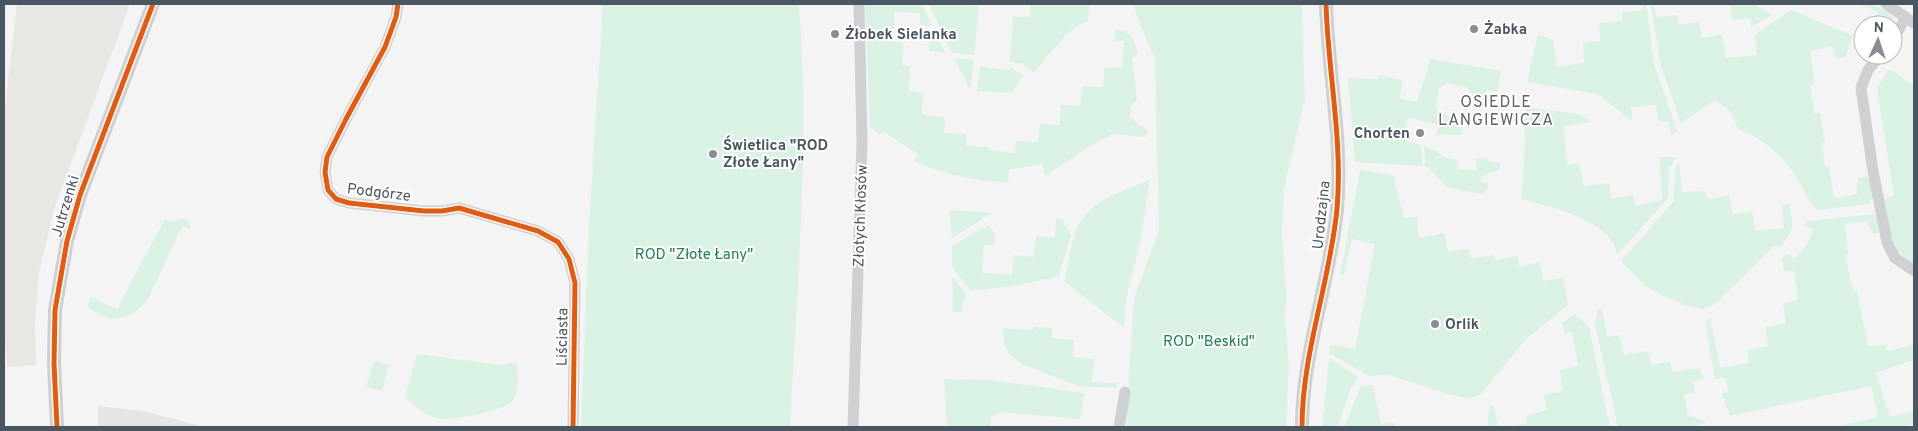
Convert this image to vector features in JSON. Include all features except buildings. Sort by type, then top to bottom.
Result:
[{"type":"street","name":"Jutrzenki","points":[[58,427],[54,363],[55,310],[67,241],[88,173],[153,4]]},
{"type":"street","name":"Podgórze","points":[[398,4],[396,17],[385,46],[328,156],[325,172],[328,190],[336,199],[349,203],[442,211],[459,208],[538,231],[558,242],[564,249]]},
{"type":"street","name":"Złotych Kłosów","points":[[853,427],[862,142],[859,4]]},
{"type":"street","name":"Urodzajna","points":[[1302,427],[1305,387],[1331,252],[1338,195],[1337,139],[1326,4]]},
{"type":"street","points":[[1886,4],[1910,20]]},
{"type":"street","points":[[1872,65],[1868,70],[1861,88],[1875,188],[1888,242],[1895,258],[1914,271]]},
{"type":"street","name":"Liściasta","points":[[564,249],[570,258],[575,283],[573,427]]},
{"type":"street","points":[[1119,427],[1125,392]]},
{"type":"shaded area","points":[[17,4],[130,4],[54,209],[39,273],[35,321],[36,365],[7,367],[4,323],[4,116]]},
{"type":"shaded area","points":[[98,406],[143,411],[206,427],[98,427]]},
{"type":"green space","name":"ROD \"Złote Łany\"","points":[[603,4],[799,4],[802,57],[803,163],[790,427],[581,427],[589,226]]},
{"type":"green space","points":[[865,4],[922,4],[932,26],[920,25],[920,13],[894,12],[893,41],[903,43],[902,65],[910,66],[909,91],[923,93],[922,115],[945,117],[944,133],[966,134],[966,146],[988,147],[989,150],[1015,153],[1016,141],[1038,142],[1040,124],[1060,125],[1061,105],[1080,106],[1082,86],[1103,87],[1104,67],[1122,68],[1124,41],[1115,41],[1115,30],[1125,32],[1133,40],[1138,54],[1132,59],[1137,100],[1130,107],[1130,118],[1147,130],[1146,137],[1112,134],[1090,146],[1045,176],[1042,164],[1009,170],[1008,182],[960,176],[914,161],[918,154],[882,131],[880,134],[870,128]]},
{"type":"green space","points":[[929,4],[979,6],[974,55],[952,53]]},
{"type":"green space","points":[[1031,4],[1089,5],[1088,22],[1074,28],[1034,73],[1022,64],[1010,61],[1013,16],[1030,17]]},
{"type":"green space","name":"ROD \"Beskid\"","points":[[1134,4],[1302,4],[1305,99],[1284,188],[1282,232],[1286,293],[1285,320],[1289,366],[1286,427],[1126,427],[1134,298],[1159,231],[1155,60],[1136,14]]},
{"type":"green space","points":[[1643,4],[1646,4],[1654,64],[1677,131],[1671,135],[1668,121],[1659,122],[1656,105],[1631,107],[1632,121],[1598,94],[1527,82],[1538,34],[1553,40],[1557,67],[1584,63],[1583,43],[1600,41],[1599,23],[1622,21],[1622,12],[1643,10]]},
{"type":"green space","points":[[1651,4],[1654,4],[1656,17],[1677,15],[1678,25],[1699,22],[1702,38],[1722,34],[1726,58],[1757,55],[1755,35],[1791,10],[1853,36],[1845,58],[1836,58],[1832,46],[1810,51],[1815,84],[1810,86],[1815,114],[1820,113],[1825,141],[1822,143],[1825,166],[1829,166],[1834,198],[1857,194],[1856,186],[1859,178],[1868,176],[1873,197],[1869,204],[1816,210],[1783,159],[1762,141],[1738,129],[1731,112],[1715,100],[1681,123],[1660,63]]},
{"type":"green space","points":[[1730,4],[1753,4],[1772,15],[1751,27],[1751,18],[1732,20]]},
{"type":"green space","points":[[1859,4],[1875,6],[1884,10],[1889,15],[1877,15],[1878,12]]},
{"type":"green space","points":[[920,30],[935,31],[945,53],[929,51],[929,40],[919,39]]},
{"type":"green space","points":[[954,58],[974,60],[970,89]]},
{"type":"green space","points":[[1430,59],[1501,71],[1497,92],[1486,90],[1485,100],[1473,96],[1467,87],[1448,83],[1439,88],[1436,107],[1441,114],[1461,120],[1462,135],[1436,134],[1439,125],[1408,117],[1402,140],[1421,145],[1422,166],[1355,162],[1348,78],[1378,79],[1379,75],[1403,81],[1399,98],[1417,102]]},
{"type":"green space","points":[[1010,66],[1023,76],[1012,93],[977,91],[980,67],[1009,70]]},
{"type":"green space","points":[[1888,70],[1892,70],[1914,86],[1914,267],[1895,245],[1889,227],[1884,199],[1894,196],[1877,88]]},
{"type":"green space","points":[[1526,107],[1578,114],[1592,122],[1563,126],[1568,165],[1579,163],[1584,186],[1609,183],[1612,199],[1633,195],[1636,206],[1662,200],[1659,157],[1677,157],[1669,168],[1668,198],[1617,255],[1613,242],[1594,225],[1570,214],[1522,199]]},
{"type":"green space","points":[[1424,146],[1448,158],[1457,160],[1458,169],[1477,171],[1476,159],[1488,158],[1488,161],[1499,163],[1500,170],[1482,176],[1481,183],[1489,183],[1486,190],[1481,194],[1447,187],[1428,167],[1425,167]]},
{"type":"green space","points":[[1679,163],[1682,192],[1705,191],[1708,199],[1729,196],[1733,214],[1752,212],[1756,231],[1784,228],[1782,206],[1789,204],[1792,218],[1791,232],[1780,247],[1774,246],[1715,304],[1704,309],[1688,306],[1645,286],[1621,261],[1674,201],[1675,169]]},
{"type":"green space","points":[[1360,170],[1393,175],[1404,218],[1417,217],[1419,238],[1444,233],[1448,252],[1469,249],[1471,259],[1494,255],[1496,260],[1517,256],[1519,267],[1540,262],[1544,281],[1563,278],[1568,305],[1526,339],[1481,394],[1470,398],[1451,395],[1389,375],[1369,376],[1329,353],[1331,345],[1355,349],[1375,244],[1352,239],[1344,275],[1340,275]]},
{"type":"green space","points":[[1150,180],[1141,238],[1126,298],[1124,328],[1064,281],[1071,247],[1077,228],[1083,218],[1099,203],[1109,197]]},
{"type":"green space","points":[[949,210],[992,213],[952,238]]},
{"type":"green space","points":[[1875,214],[1878,216],[1881,232],[1873,234],[1866,221],[1845,224],[1848,254],[1845,254],[1853,291],[1857,291],[1868,346],[1886,345],[1887,351],[1914,345],[1914,360],[1876,373],[1890,417],[1914,411],[1914,424],[1902,427],[1836,427],[1878,417],[1871,386],[1730,416],[1722,393],[1729,392],[1725,378],[1715,379],[1706,322],[1710,317],[1720,368],[1749,363],[1748,350],[1768,346],[1765,327],[1786,324],[1783,303],[1798,300],[1794,271],[1785,272],[1781,259],[1787,254],[1795,259],[1808,243],[1813,229],[1804,225],[1808,221]]},
{"type":"green space","points":[[183,218],[187,219],[190,223],[190,230],[182,226],[148,299],[135,312],[121,318],[113,318],[106,317],[89,308],[88,303],[91,297],[117,309],[165,219],[171,222]]},
{"type":"green space","points":[[1056,218],[1062,219],[1071,235],[1059,276],[1025,284],[971,291],[952,267],[952,246],[988,225],[995,233],[994,245],[984,245],[982,273],[1012,275],[1014,255],[1034,257],[1036,236],[1055,237]]},
{"type":"green space","points":[[952,277],[967,295],[963,302],[962,312],[953,312]]},
{"type":"green space","points":[[1598,309],[1602,310],[1607,337],[1619,335],[1624,355],[1648,351],[1651,365],[1670,362],[1673,372],[1700,368],[1704,379],[1693,381],[1694,392],[1684,395],[1688,415],[1708,422],[1692,427],[1618,427],[1595,324]]},
{"type":"green space","points":[[1575,314],[1589,327],[1610,427],[1509,427],[1527,423],[1526,416],[1547,410],[1544,395],[1563,391],[1560,370],[1578,365],[1572,331],[1565,333],[1562,323]]},
{"type":"green space","points":[[1034,327],[1052,328],[1052,338],[1074,340],[1073,357],[1094,359],[1092,382],[1117,383],[1117,388],[1078,386],[1020,363],[1009,354],[1004,343],[1003,328],[1034,330]]},
{"type":"green space","points":[[417,354],[501,365],[517,362],[517,392],[513,400],[508,404],[489,412],[443,419],[432,417],[419,409],[405,396]]},
{"type":"green space","points":[[1329,358],[1358,377],[1350,390],[1338,427],[1322,427]]},
{"type":"green space","points":[[374,361],[389,365],[382,391],[366,387]]},
{"type":"green space","points":[[944,379],[988,380],[1084,393],[1080,419],[1001,412],[991,418],[990,427],[947,427]]},
{"type":"green space","points":[[1373,385],[1381,425],[1394,422],[1394,427],[1344,427],[1361,386]]},
{"type":"green space","points":[[1490,404],[1494,406],[1498,427],[1487,427]]},
{"type":"cycle path","points":[[57,427],[54,363],[55,310],[67,241],[80,195],[153,4]]},
{"type":"cycle path","points":[[398,4],[396,17],[385,47],[327,157],[325,172],[328,190],[336,199],[349,203],[424,211],[442,211],[459,208],[538,231],[558,242],[569,259],[575,283],[573,427]]},
{"type":"cycle path","points":[[1302,427],[1306,372],[1329,263],[1337,209],[1337,132],[1326,4]]},
{"type":"place","name":"Żabka","points":[[1474,29]]},
{"type":"place","name":"Żłobek Sielanka","points":[[835,34]]},
{"type":"place","name":"Chorten","points":[[1420,133]]},
{"type":"place","name":"Świetlica \"ROD Złote Łany\"","points":[[713,154]]},
{"type":"place","name":"Orlik","points":[[1435,324]]},
{"type":"district","name":"OSIEDLE LANGIEWICZA","points":[[1496,110]]}]
